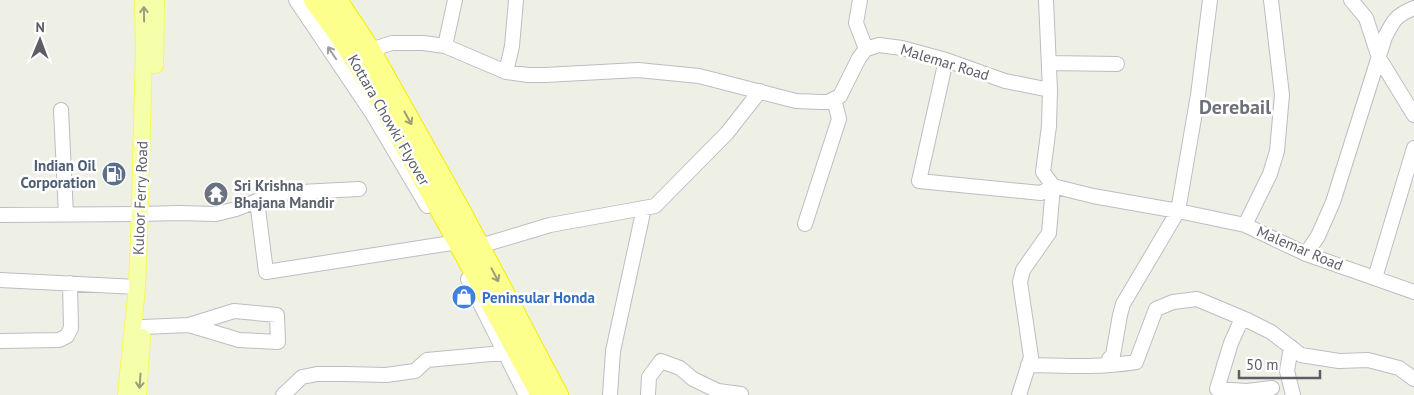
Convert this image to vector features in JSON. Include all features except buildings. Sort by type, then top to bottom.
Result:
[{"type":"highway","name":"Kottara Chowki Flyover","points":[[314,0],[340,34],[377,95],[511,353],[541,395]]},
{"type":"highway","points":[[337,0],[370,50],[480,246],[558,395]]},
{"type":"main road","name":"Kuloor Ferry Road","points":[[138,395],[150,257],[145,214],[143,0]]},
{"type":"main road","name":"Kuloor Ferry Road","points":[[126,395],[145,214],[154,105],[156,0]]},
{"type":"street","points":[[257,201],[266,272],[454,243],[372,113],[296,0]]},
{"type":"street","points":[[445,46],[455,0]]},
{"type":"street","points":[[506,72],[512,46],[516,0]]},
{"type":"street","points":[[370,50],[392,43],[423,43],[445,46],[506,72],[545,75],[638,70],[699,76],[796,101],[828,102],[840,96],[859,58],[866,49],[856,23],[860,0]]},
{"type":"street","points":[[1019,395],[1031,356],[1020,282],[1023,270],[1049,233],[1053,186],[1044,172],[1049,126],[1050,90],[1046,0]]},
{"type":"street","points":[[1109,359],[1113,355],[1123,304],[1178,211],[1198,95],[1210,0]]},
{"type":"street","points":[[1245,225],[1270,174],[1277,151],[1282,95],[1271,0]]},
{"type":"street","points":[[1352,0],[1366,18],[1379,58],[1414,114]]},
{"type":"street","points":[[1306,254],[1318,236],[1333,202],[1385,37],[1393,22],[1405,12],[1414,8]]},
{"type":"street","name":"Malemar Road","points":[[866,49],[872,46],[902,48],[946,60],[1005,81],[1050,90]]},
{"type":"street","points":[[946,60],[919,181],[1041,193],[1053,186]]},
{"type":"street","points":[[1049,62],[1117,64]]},
{"type":"street","points":[[480,246],[550,225],[655,206],[727,133],[760,91]]},
{"type":"street","points":[[805,224],[839,119],[834,100]]},
{"type":"street","points":[[61,110],[66,215]]},
{"type":"street","points":[[1374,278],[1414,148]]},
{"type":"street","name":"Malemar Road","points":[[1053,186],[1093,196],[1245,225],[1306,254],[1414,292]]},
{"type":"street","points":[[0,215],[216,214],[281,193],[359,189]]},
{"type":"street","points":[[610,395],[613,351],[644,208]]},
{"type":"street","points":[[0,280],[136,287]]},
{"type":"street","points":[[0,341],[59,340],[67,336],[71,328],[70,283]]},
{"type":"street","points":[[1028,365],[1076,367],[1136,362],[1156,309],[1173,302],[1197,299],[1271,332],[1301,355],[1339,361],[1368,360],[1399,368],[1414,379]]},
{"type":"street","points":[[143,327],[189,325],[234,311],[277,315],[278,342],[239,340],[189,325]]},
{"type":"street","points":[[1247,320],[1240,323],[1231,343],[1217,389],[1247,390],[1272,388]]},
{"type":"street","points":[[1291,347],[1287,371],[1293,395]]},
{"type":"street","points":[[284,395],[302,376],[317,374],[386,375],[415,371],[426,360],[511,353],[526,395]]},
{"type":"street","points":[[648,395],[649,377],[660,361],[680,368],[693,378],[718,391],[741,394]]},
{"type":"place","name":"Indian Oil Corporation","points":[[114,174]]},
{"type":"place","name":"Sri Krishna Bhajana Mandir","points":[[216,194]]},
{"type":"place","name":"Peninsular Honda","points":[[464,297]]},
{"type":"district","name":"Derebail","points":[[1235,107]]}]
